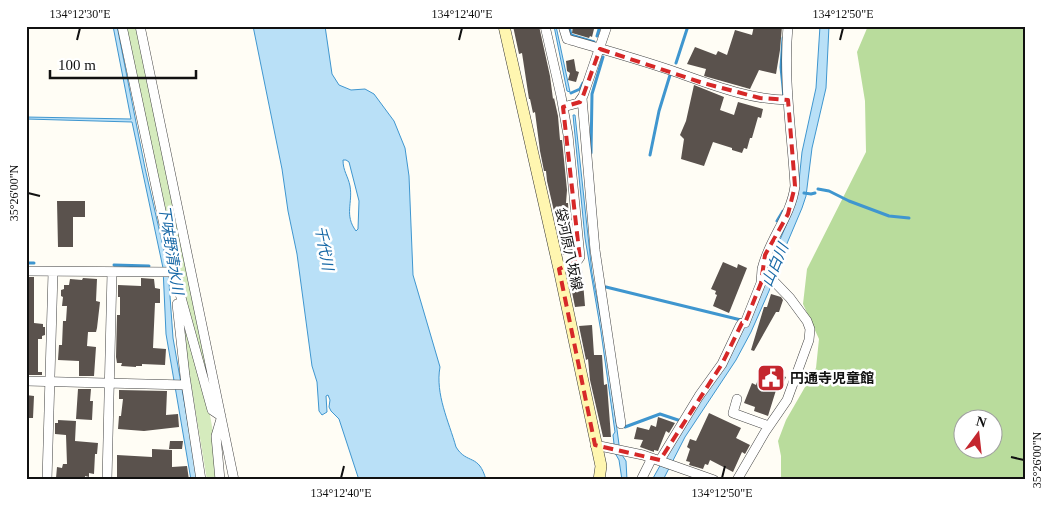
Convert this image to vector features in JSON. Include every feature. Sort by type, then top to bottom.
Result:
[{"type":"main road","name":"袋河原八坂線","points":[[504,26],[601,466],[599,480]]},
{"type":"street","points":[[122,26],[174,272],[212,410],[222,416]]},
{"type":"street","points":[[140,26],[234,480]]},
{"type":"street","points":[[545,26],[568,135],[580,257],[578,260],[559,269]]},
{"type":"street","points":[[563,26],[567,39],[600,50],[760,98],[788,100]]},
{"type":"street","points":[[607,26],[582,98],[595,250],[621,424]]},
{"type":"street","points":[[641,480],[658,460],[698,396],[722,364],[740,326],[742,323],[745,323],[761,284],[765,255],[788,214],[793,197],[794,169],[785,54],[788,26]]},
{"type":"street","points":[[563,107],[578,102],[582,98]]},
{"type":"street","points":[[737,480],[787,400],[810,329],[790,298],[763,270]]},
{"type":"street","points":[[26,271],[174,272]]},
{"type":"street","points":[[47,480],[53,272]]},
{"type":"street","points":[[107,480],[112,272]]},
{"type":"street","points":[[174,272],[186,385],[201,480]]},
{"type":"street","points":[[26,381],[186,385]]},
{"type":"street","points":[[737,399],[733,413],[769,426]]},
{"type":"street","points":[[220,480],[216,436],[222,416]]},
{"type":"street","points":[[595,445],[624,450],[672,464],[714,480]]},
{"type":"highlighted area","points":[[600,49],[703,83],[760,98],[788,100],[795,186],[788,214],[765,255],[761,283],[745,323],[742,323],[722,364],[660,460],[595,445],[559,269],[580,260],[563,107],[580,102]]},
{"type":"green space","points":[[126,26],[138,26],[216,407],[185,306]]},
{"type":"green space","points":[[868,26],[1025,26],[1025,480],[781,480],[781,456],[778,441],[786,420],[816,368],[819,339],[803,304],[807,269],[866,152],[865,101],[857,52]]},
{"type":"green space","points":[[181,316],[210,415],[216,480],[207,480]]},
{"type":"water","points":[[113,26],[117,26],[145,168],[168,268],[173,338],[198,480],[191,480],[166,334],[163,268],[132,122],[26,119],[26,117],[131,119]]},
{"type":"water","name":"千代川","points":[[253,26],[325,26],[332,74],[339,85],[351,90],[365,89],[374,94],[394,121],[405,148],[409,176],[413,275],[440,367],[439,387],[441,398],[456,447],[464,456],[480,466],[486,480],[359,480],[339,419],[329,407],[330,400],[328,395],[326,396],[327,412],[322,415],[319,411],[317,382],[312,366],[297,254]],"holes":[[[343,160],[349,162],[359,201],[358,229],[356,231],[350,220],[351,192]]]},
{"type":"water","points":[[554,26],[556,26],[570,92],[567,91]]},
{"type":"water","name":"山白川","points":[[820,26],[829,26],[826,88],[812,148],[806,196],[802,208],[769,291],[736,360],[685,437],[663,480],[652,480],[681,428],[720,371],[791,214],[816,88]]},
{"type":"water","points":[[573,115],[575,115],[592,273],[606,347],[620,452],[626,461],[627,480],[622,480],[619,460],[615,453],[613,435],[615,432],[585,238]]},
{"type":"building","points":[[513,26],[539,26],[558,116],[560,140],[562,140],[567,190],[566,203],[568,203],[573,253],[563,255],[560,238],[560,220],[556,220],[546,171],[544,171],[535,112],[533,113],[529,99],[522,53],[519,54]]},
{"type":"building","points":[[573,26],[584,26],[594,29],[592,37],[590,36],[589,38],[572,33]]},
{"type":"building","points":[[754,26],[782,26],[776,74],[759,70],[750,89],[704,76],[706,69],[687,64],[695,47],[716,55],[718,51],[727,55],[735,30],[752,35]]},
{"type":"building","points":[[574,59],[576,71],[579,72],[576,82],[568,80],[570,73],[567,71],[566,61]]},
{"type":"building","points":[[694,85],[724,97],[720,110],[734,115],[738,102],[763,109],[761,118],[758,117],[747,149],[744,148],[742,153],[713,142],[704,166],[681,159],[684,139],[680,135],[686,121]]},
{"type":"building","points":[[57,201],[85,201],[85,217],[73,217],[73,247],[58,247]]},
{"type":"building","points":[[723,262],[737,268],[738,264],[747,268],[729,313],[713,306],[717,295],[715,294],[716,291],[711,289]]},
{"type":"building","points":[[582,270],[585,306],[575,307],[568,272]]},
{"type":"building","points":[[26,277],[34,277],[34,323],[43,324],[43,327],[45,327],[45,335],[42,336],[42,339],[38,339],[38,372],[42,372],[42,375],[26,375]]},
{"type":"building","points":[[83,278],[97,279],[96,301],[100,302],[96,332],[88,332],[87,346],[96,347],[94,376],[79,376],[79,361],[58,360],[67,306],[62,306],[63,297],[61,296],[61,290],[64,289],[64,285],[69,285],[70,279],[82,280]]},
{"type":"building","points":[[141,278],[154,279],[155,288],[160,289],[160,303],[155,303],[153,348],[166,349],[165,365],[142,364],[142,366],[136,367],[121,366],[122,363],[117,363],[117,315],[120,315],[118,285],[141,286]]},
{"type":"building","points":[[771,294],[781,297],[783,300],[779,312],[776,312],[754,351],[751,350],[764,307],[767,307]]},
{"type":"building","points":[[592,325],[594,355],[602,355],[604,385],[607,384],[611,437],[603,437],[590,380],[588,359],[586,360],[579,326]]},
{"type":"building","points":[[762,368],[786,377],[781,389],[777,387],[768,416],[754,411],[755,407],[744,403],[752,383],[756,385]]},
{"type":"building","points":[[78,389],[91,389],[90,401],[93,401],[92,420],[76,419]]},
{"type":"building","points":[[119,390],[167,391],[166,415],[178,414],[179,427],[144,431],[118,429],[123,399],[119,399]]},
{"type":"building","points":[[26,395],[34,396],[33,418],[26,418]]},
{"type":"building","points":[[709,413],[741,428],[736,438],[750,445],[745,454],[742,452],[733,472],[710,460],[703,469],[689,465],[690,462],[686,461],[690,449],[687,447],[690,439],[696,441]]},
{"type":"building","points":[[658,417],[675,423],[669,433],[666,431],[658,451],[654,450],[654,452],[640,447],[643,440],[634,439],[637,427],[649,430],[651,425],[656,427]]},
{"type":"building","points":[[58,420],[76,421],[75,441],[98,443],[97,454],[95,454],[94,474],[89,473],[89,477],[85,476],[85,479],[59,480],[59,478],[56,478],[57,467],[62,468],[63,464],[67,464],[66,435],[55,434],[55,423],[58,423]]},
{"type":"building","points":[[170,441],[183,441],[182,449],[169,449]]},
{"type":"building","points":[[152,449],[172,450],[172,467],[187,466],[189,480],[117,480],[117,455],[152,457]]},
{"type":"waterway","points":[[569,26],[571,35],[594,42]]},
{"type":"waterway","points":[[597,36],[600,26]]},
{"type":"waterway","points":[[676,63],[688,26]]},
{"type":"waterway","points":[[783,38],[781,67],[784,97]]},
{"type":"waterway","points":[[591,153],[592,94],[603,57]]},
{"type":"waterway","points":[[650,155],[659,111],[670,75]]},
{"type":"waterway","points":[[571,93],[580,89],[583,83]]},
{"type":"waterway","points":[[818,189],[829,191],[849,201],[889,216],[909,218]]},
{"type":"waterway","points":[[804,193],[815,193]]},
{"type":"waterway","points":[[777,221],[783,211]]},
{"type":"waterway","points":[[26,263],[34,263]]},
{"type":"waterway","points":[[114,265],[149,266]]},
{"type":"waterway","points":[[606,287],[741,320]]},
{"type":"waterway","points":[[625,427],[660,414],[681,421]]},
{"type":"place","name":"円通寺児童館","points":[[771,378]]},
{"type":"water label","name":"下味野清水川","points":[[171,250]]}]
